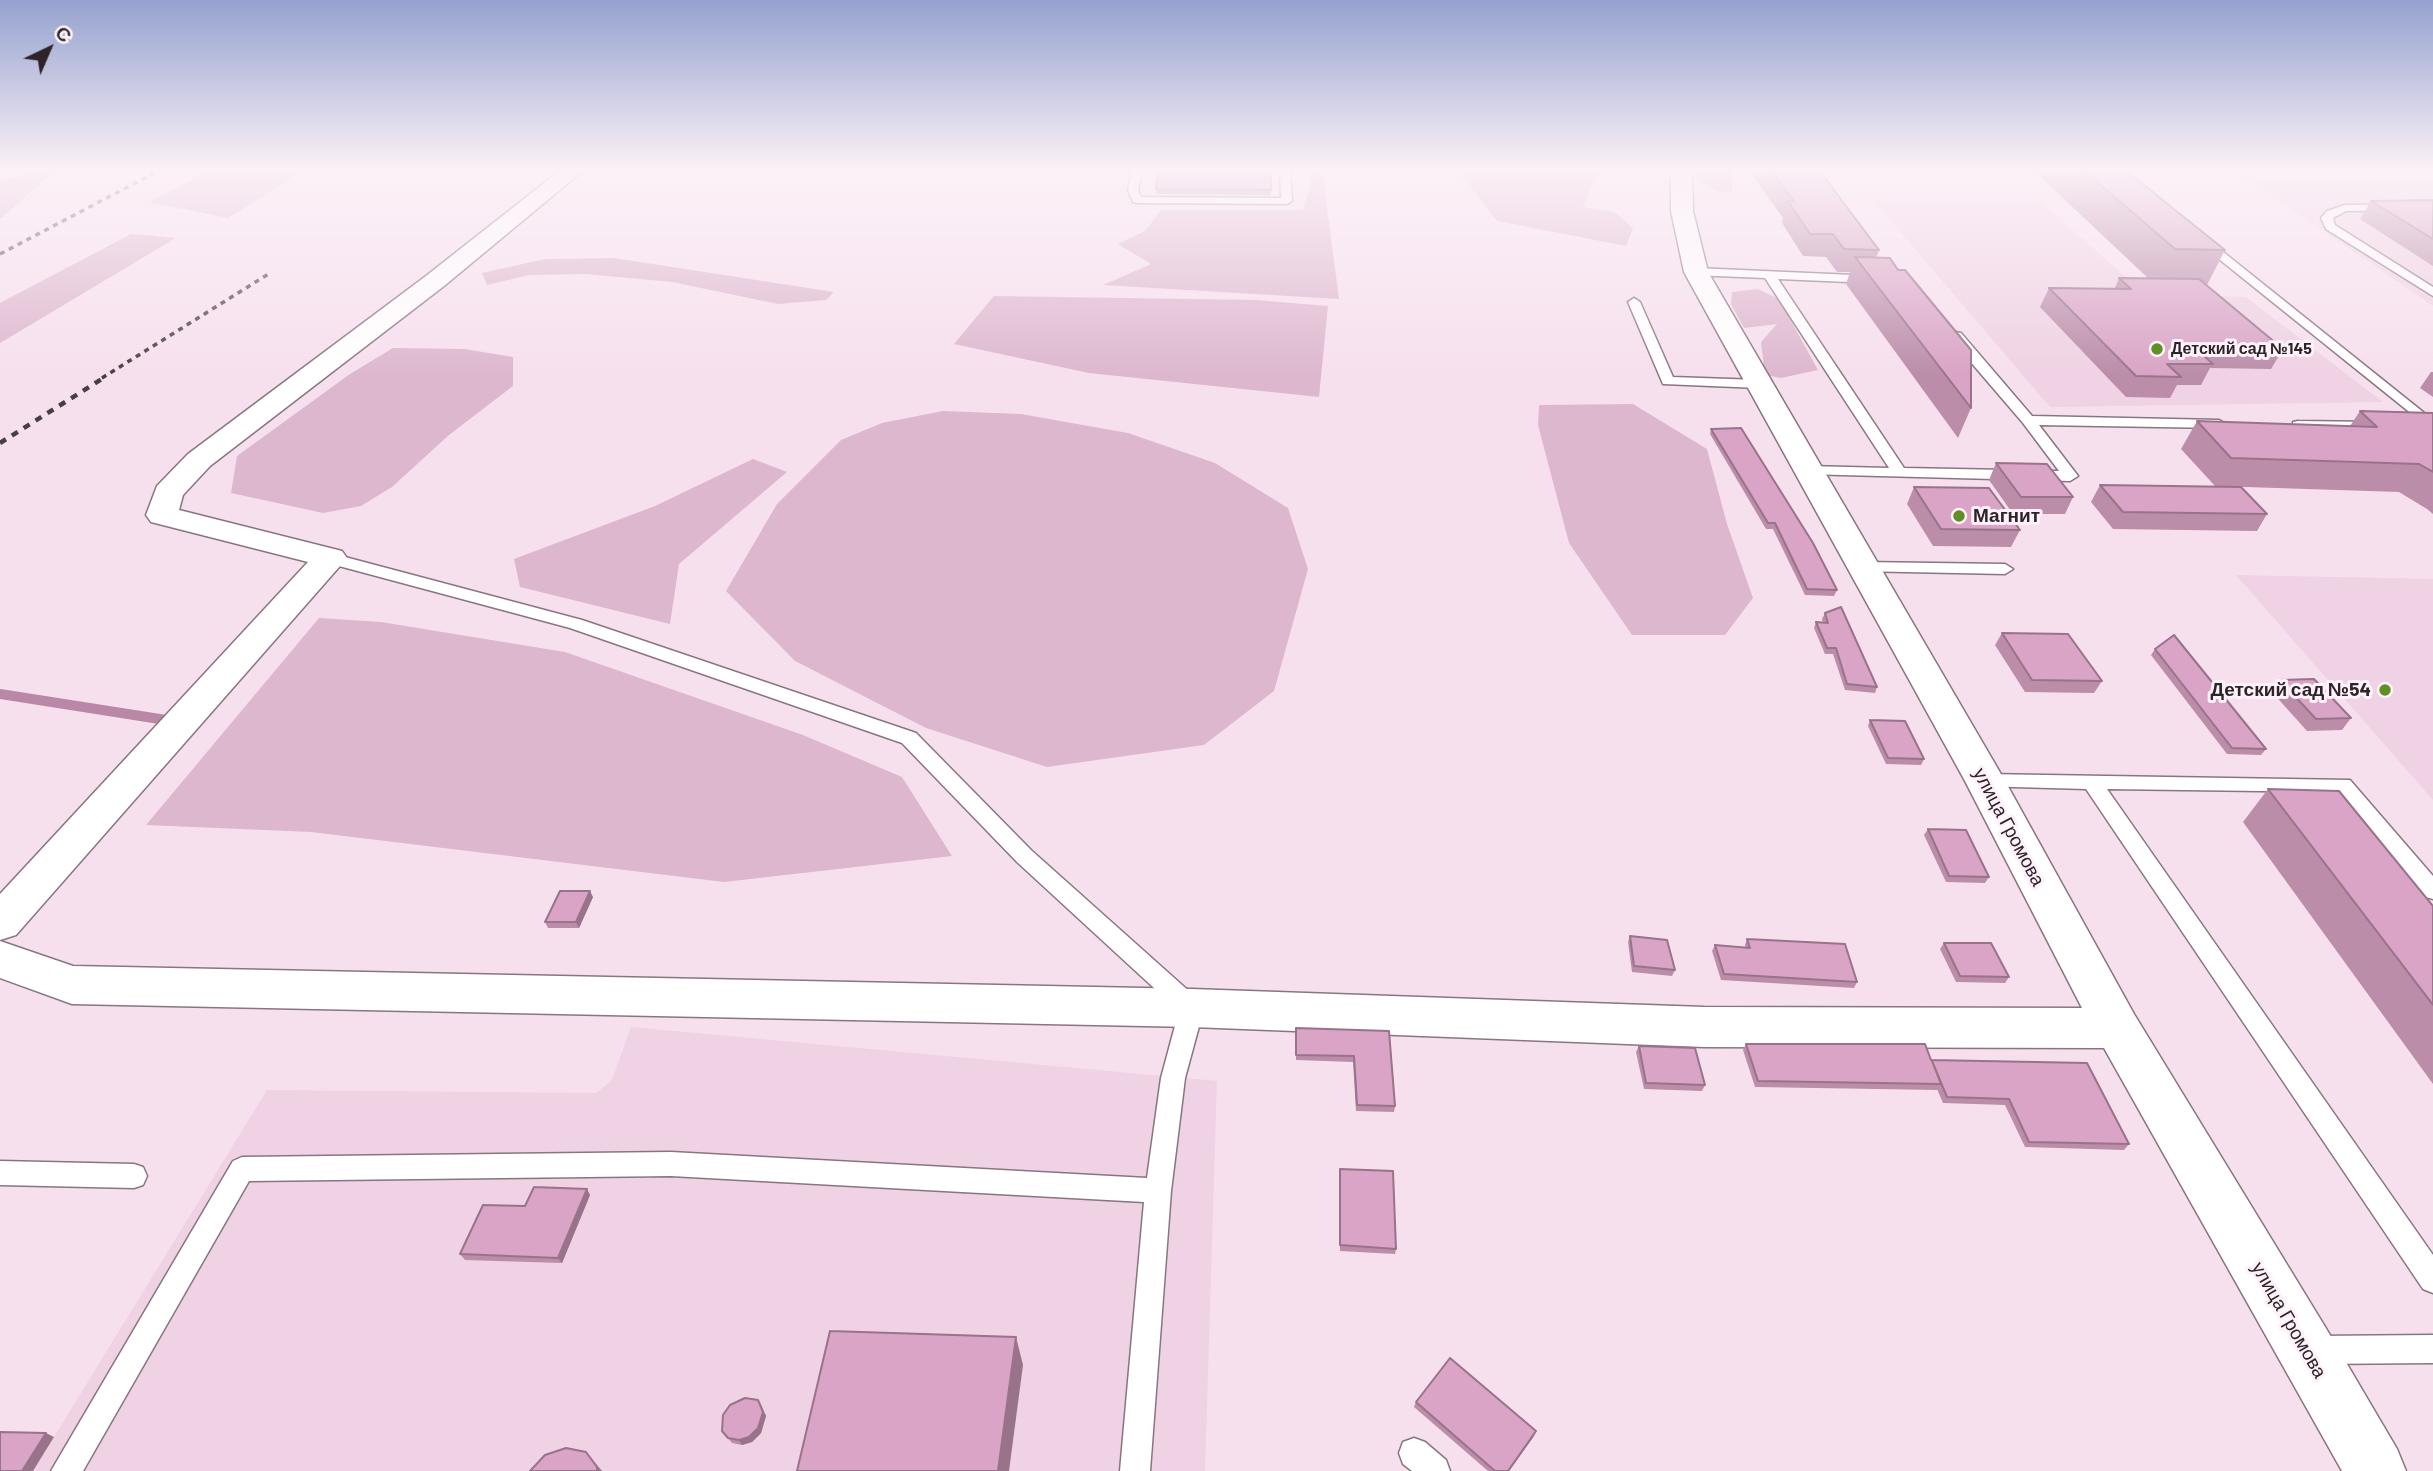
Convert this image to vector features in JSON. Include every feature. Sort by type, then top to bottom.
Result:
[{"type":"street","points":[[0,923],[330,558],[162,515],[168,493],[199,460],[489,238]]},
{"type":"street","name":"улица Громова","points":[[1688,238],[1696,272],[1985,781],[2117,1028],[2307,1350],[2375,1471]]},
{"type":"street","points":[[0,959],[72,985],[1192,1008],[1704,1027],[2117,1028]]},
{"type":"lane","points":[[2199,238],[2433,427]]},
{"type":"lane","points":[[2347,238],[2433,292]]},
{"type":"lane","points":[[1696,272],[1881,279]]},
{"type":"lane","points":[[1769,275],[1900,473]]},
{"type":"lane","points":[[1634,302],[1668,382],[1759,384]]},
{"type":"lane","points":[[1808,471],[2070,476],[2028,420],[1951,330]]},
{"type":"lane","points":[[2028,420],[2237,424]]},
{"type":"lane","points":[[2279,425],[2433,427]]},
{"type":"lane","points":[[330,558],[576,624],[909,738],[1024,856],[1192,1008],[1173,1078],[1158,1191],[1135,1471]]},
{"type":"lane","points":[[1862,567],[2005,569]]},
{"type":"lane","points":[[1985,781],[2343,785],[2433,891]]},
{"type":"lane","points":[[2092,783],[2433,1279]]},
{"type":"lane","points":[[66,1471],[242,1169],[671,1164],[1158,1191]]},
{"type":"lane","points":[[0,1173],[134,1176]]},
{"type":"lane","points":[[2307,1350],[2433,1349]]},
{"type":"shaded area","points":[[124,238],[176,238],[0,343],[0,303]]},
{"type":"shaded area","points":[[1131,238],[1331,238],[1339,299],[1103,285],[1151,264],[1118,244]]},
{"type":"shaded area","points":[[1583,238],[1629,238],[1626,246]]},
{"type":"shaded area","name":"Детский сад №145","points":[[1905,238],[2081,238],[2146,294],[2246,297],[2383,402],[2050,407]]},
{"type":"shaded area","points":[[2333,238],[2433,238],[2433,306]]},
{"type":"shaded area","points":[[614,258],[834,292],[826,300],[778,304],[672,282],[586,274],[529,275],[487,285],[482,273],[545,259]]},
{"type":"shaded area","points":[[1758,289],[1779,299],[1818,370],[1781,378],[1765,375],[1761,342],[1777,324],[1744,328],[1731,304],[1732,292]]},
{"type":"shaded area","points":[[994,296],[1256,300],[1328,306],[1319,397],[1089,373],[954,344]]},
{"type":"shaded area","points":[[393,348],[464,349],[513,357],[513,386],[449,435],[392,487],[361,506],[323,513],[231,493],[237,456],[350,374]]},
{"type":"shaded area","points":[[1633,404],[1707,449],[1727,524],[1753,598],[1725,635],[1632,635],[1569,543],[1538,425],[1539,405]]},
{"type":"shaded area","points":[[943,411],[1021,414],[1128,433],[1215,463],[1288,508],[1308,569],[1274,691],[1204,745],[1047,767],[926,728],[795,661],[726,591],[777,504],[841,440],[882,423]]},
{"type":"shaded area","points":[[753,459],[787,472],[679,564],[670,624],[520,587],[514,559],[655,506]]},
{"type":"shaded area","name":"Детский сад №54","points":[[2236,575],[2433,579],[2433,800]]},
{"type":"shaded area","points":[[319,618],[381,622],[565,652],[803,735],[902,777],[952,856],[724,882],[311,832],[146,825]]},
{"type":"shaded area","points":[[631,1027],[1217,1081],[1205,1471],[33,1471],[267,1090],[596,1093],[612,1080]]},
{"type":"building","points":[[1836,238],[1870,238],[1879,250],[1844,249]]},
{"type":"building","points":[[2162,238],[2210,238],[2225,250],[2175,249]]},
{"type":"building","points":[[1855,257],[1890,258],[1898,270],[1905,270],[1971,350],[1971,408]]},
{"type":"building","points":[[2119,278],[2199,279],[2283,349],[2195,348],[2213,364],[2167,364],[2181,377],[2136,376],[2049,288],[2131,289]]},
{"type":"building","points":[[2360,411],[2433,413],[2433,472],[2419,464],[2231,458],[2197,421],[2377,427]]},
{"type":"building","points":[[1741,428],[1813,543],[1837,590],[1807,589],[1775,523],[1768,523],[1711,429]]},
{"type":"building","points":[[1996,463],[2047,464],[2073,497],[2021,497]]},
{"type":"building","points":[[2100,485],[2241,487],[2267,514],[2123,512]]},
{"type":"building","points":[[1914,487],[1989,488],[2020,530],[1941,529]]},
{"type":"building","points":[[1841,607],[1877,687],[1847,684],[1836,648],[1827,648],[1816,622],[1828,623],[1825,613]]},
{"type":"building","points":[[2002,633],[2068,634],[2102,681],[2032,680]]},
{"type":"building","points":[[2174,635],[2266,749],[2232,748],[2155,649]]},
{"type":"building","points":[[2314,679],[2351,718],[2316,719],[2280,680]]},
{"type":"building","points":[[1870,720],[1905,721],[1924,759],[1888,758]]},
{"type":"building","points":[[2268,789],[2339,791],[2433,906],[2433,1005]]},
{"type":"building","points":[[1928,829],[1966,830],[1989,877],[1949,876]]},
{"type":"building","points":[[560,891],[590,891],[576,922],[545,922]]},
{"type":"building","points":[[1630,936],[1667,940],[1675,970],[1634,966]]},
{"type":"building","points":[[1747,939],[1845,944],[1857,982],[1724,974],[1715,945],[1750,948]]},
{"type":"building","points":[[1944,943],[1991,943],[2009,977],[1960,976]]},
{"type":"building","points":[[1296,1028],[1389,1031],[1395,1106],[1357,1105],[1354,1056],[1296,1055]]},
{"type":"building","points":[[1746,1044],[1925,1044],[1931,1060],[2087,1063],[2129,1144],[2029,1142],[2009,1099],[1947,1097],[1932,1061],[1941,1084],[1758,1081]]},
{"type":"building","points":[[1639,1046],[1695,1048],[1705,1085],[1646,1083]]},
{"type":"building","points":[[1340,1169],[1393,1171],[1396,1249],[1340,1245]]},
{"type":"building","points":[[534,1187],[587,1189],[558,1258],[460,1254],[483,1205],[525,1206]]},
{"type":"building","points":[[830,1331],[1016,1337],[998,1471],[797,1471]]},
{"type":"building","points":[[1450,1358],[1536,1431],[1508,1471],[1495,1471],[1416,1402]]},
{"type":"building","points":[[745,1398],[758,1400],[763,1412],[758,1428],[749,1437],[739,1440],[728,1438],[722,1431],[723,1415],[730,1405]]},
{"type":"building","points":[[0,1432],[46,1433],[22,1471],[0,1471]]},
{"type":"building","points":[[566,1448],[586,1452],[597,1471],[530,1471],[545,1455]]},
{"type":"waterway","points":[[0,694],[166,720]]},
{"type":"railway","points":[[0,254],[31,238]]},
{"type":"railway","points":[[102,378],[270,273]]},
{"type":"railway","points":[[0,443],[105,377]]},
{"type":"place","name":"Детский сад №145","points":[[2157,349]]},
{"type":"place","name":"Магнит","points":[[1959,516]]},
{"type":"place","name":"Детский сад №54","points":[[2385,690]]}]
